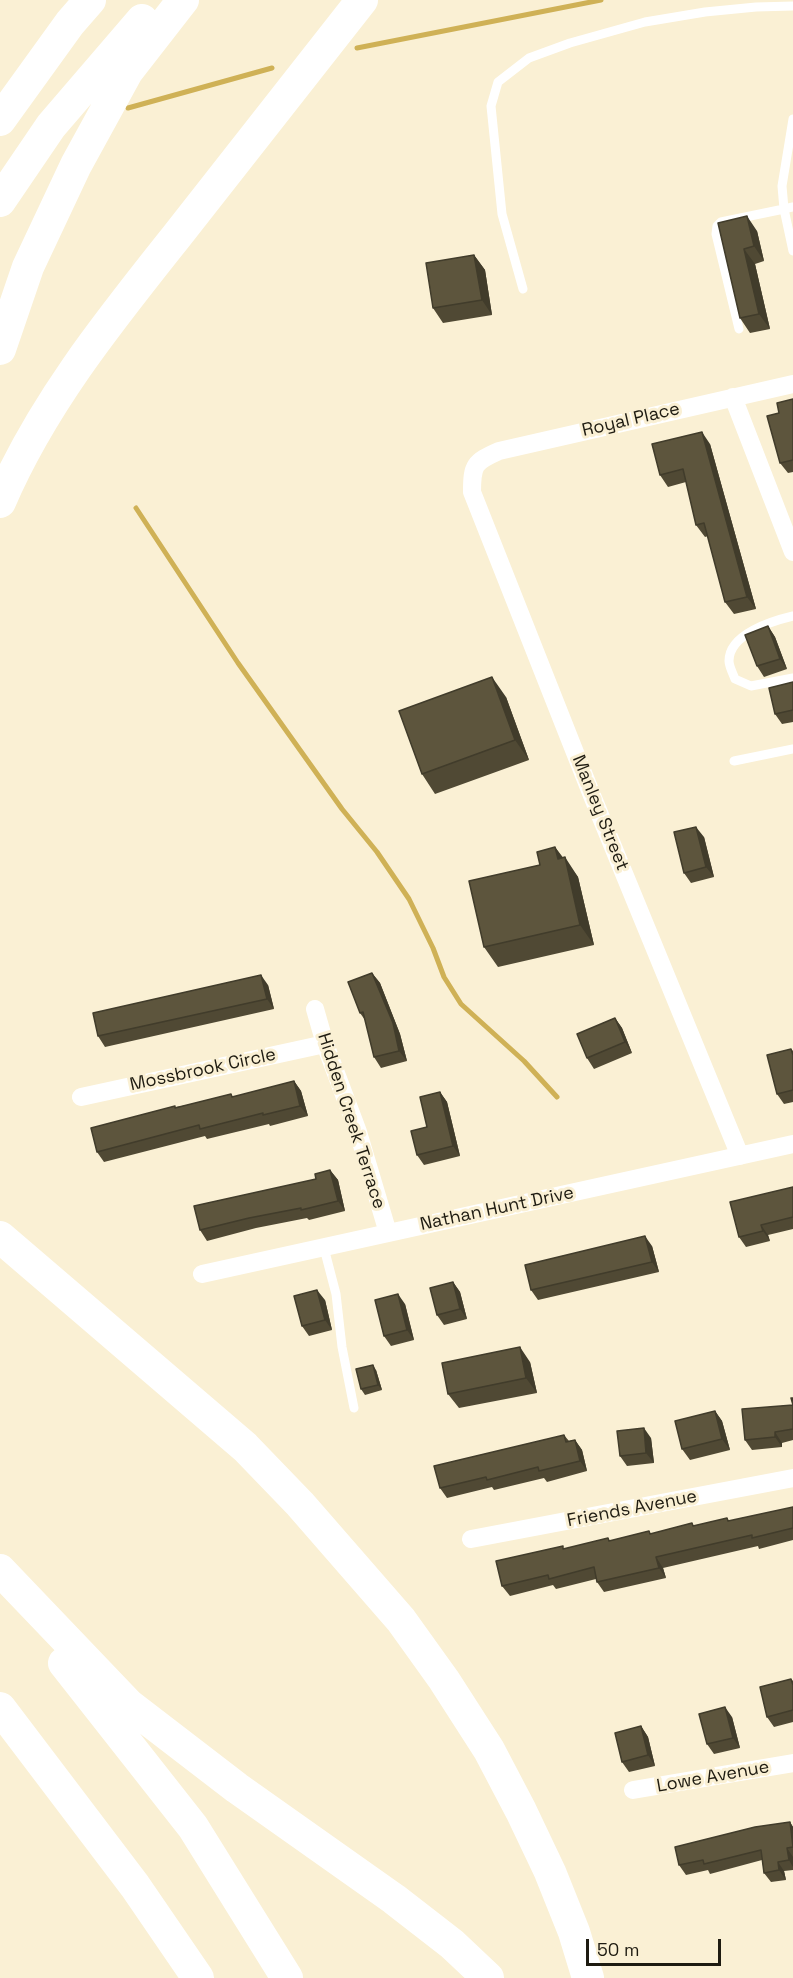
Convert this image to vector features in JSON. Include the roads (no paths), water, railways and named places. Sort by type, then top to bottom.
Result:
[{"type":"highway","points":[[0,120],[70,23],[90,0]]},
{"type":"highway","points":[[0,201],[51,126],[160,0]]},
{"type":"highway","points":[[0,349],[28,267],[75,165],[127,72],[183,0]]},
{"type":"highway","points":[[0,502],[12,474],[63,386],[107,324],[362,0]]},
{"type":"highway","points":[[0,1237],[245,1447],[300,1504],[401,1620],[444,1680],[489,1750],[521,1811],[562,1902],[588,1978]]},
{"type":"highway","points":[[0,1570],[129,1705],[237,1788],[394,1899],[452,1944],[488,1978]]},
{"type":"highway","points":[[0,1581],[193,1827],[287,1978]]},
{"type":"highway","points":[[0,1708],[135,1886],[198,1978]]},
{"type":"highway","points":[[74,1803],[107,1871],[174,1978]]},
{"type":"street","name":"Royal Place","points":[[476,467],[481,459],[499,451],[793,384]]},
{"type":"street","points":[[733,397],[793,552]]},
{"type":"street","name":"Manley Street","points":[[476,467],[472,474],[472,492],[593,798],[740,1156]]},
{"type":"street","name":"Hidden Creek Terrace","points":[[315,1008],[325,1044],[358,1132],[388,1233]]},
{"type":"street","name":"Mossbrook Circle","points":[[81,1097],[325,1044]]},
{"type":"street","name":"Nathan Hunt Drive","points":[[202,1274],[793,1144]]},
{"type":"street","name":"Friends Avenue","points":[[471,1539],[793,1478]]},
{"type":"street","name":"Lowe Avenue","points":[[633,1790],[793,1763]]},
{"type":"lane","points":[[523,289],[502,214],[491,106],[498,82],[529,58],[570,42],[645,22],[705,12],[793,6]]},
{"type":"lane","points":[[793,119],[782,186],[788,208],[793,251]]},
{"type":"lane","points":[[738,329],[716,234],[717,226],[721,222],[788,208]]},
{"type":"lane","points":[[793,616],[757,628],[735,642],[729,661],[735,679],[751,686],[793,678]]},
{"type":"lane","points":[[734,761],[793,749]]},
{"type":"lane","points":[[324,1248],[336,1294],[342,1347],[354,1408]]},
{"type":"waterway","points":[[357,48],[601,0]]},
{"type":"waterway","points":[[128,108],[272,68]]},
{"type":"waterway","points":[[136,508],[238,663],[409,899],[433,948],[444,977],[461,1004],[524,1061],[557,1097]]}]
